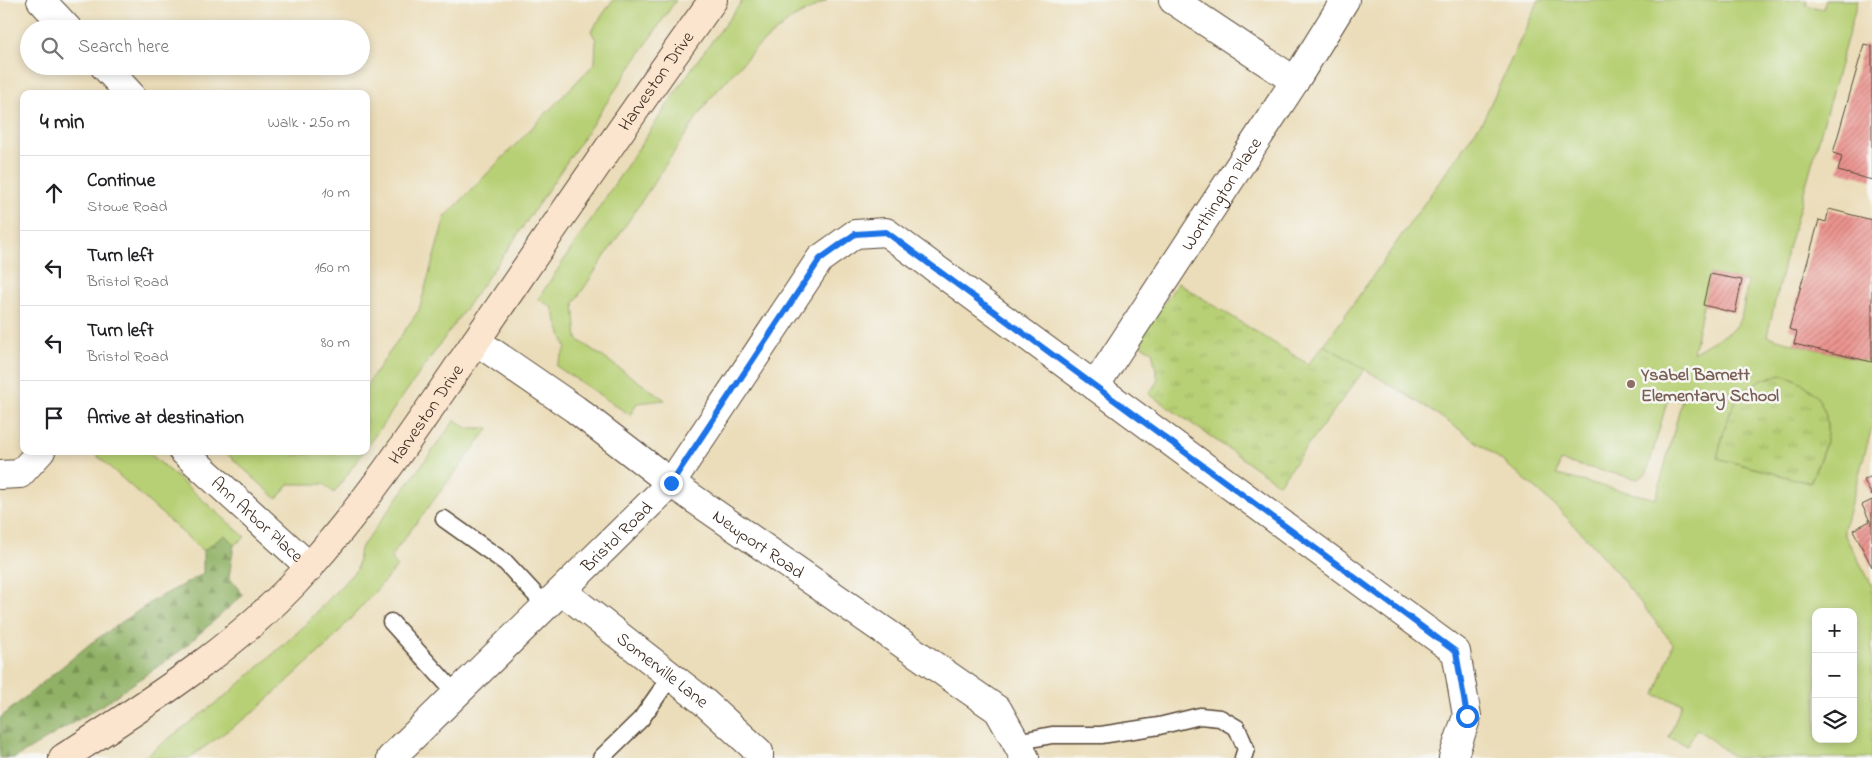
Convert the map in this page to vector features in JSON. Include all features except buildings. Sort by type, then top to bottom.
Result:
[{"type":"street","points":[[41,0],[60,20]]},
{"type":"street","name":"Harveston Drive","points":[[63,758],[154,700],[252,623],[310,567],[368,496],[713,0]]},
{"type":"street","points":[[1173,0],[1295,81]]},
{"type":"street","name":"Worthington Place","points":[[1095,386],[1295,81],[1344,0]]},
{"type":"street","points":[[112,75],[126,90]]},
{"type":"street","name":"Bristol Road","points":[[391,758],[671,483],[820,259],[855,234],[886,232],[1456,652],[1467,716],[1453,758]]},
{"type":"street","name":"Newport Road","points":[[476,341],[575,409],[671,483],[998,710],[1021,750]]},
{"type":"street","points":[[0,475],[20,474],[37,455]]},
{"type":"street","name":"Ann Arbor Place","points":[[187,455],[310,567]]},
{"type":"street","name":"Somerville Lane","points":[[554,598],[671,676],[703,701],[759,755]]},
{"type":"lane","points":[[444,519],[554,598]]},
{"type":"lane","points":[[391,622],[456,695]]},
{"type":"lane","points":[[601,758],[641,720],[671,676]]},
{"type":"lane","points":[[1021,750],[1052,735],[1100,735],[1159,726],[1200,716],[1220,718],[1238,728],[1246,749],[1244,758]]},
{"type":"green space","points":[[613,0],[676,0],[510,246],[370,442],[370,380],[419,310],[445,217],[595,63],[596,40],[591,31]]},
{"type":"green space","points":[[743,0],[827,0],[789,21],[756,48],[708,101],[574,303],[577,339],[665,400],[637,403],[630,415],[556,366],[566,348],[552,307],[538,299],[694,65]]},
{"type":"green space","name":"Ysabel Barnett Elementary School","points":[[1539,0],[1807,0],[1806,5],[1823,9],[1826,0],[1858,0],[1784,263],[1767,336],[1872,362],[1872,427],[1844,534],[1872,585],[1872,758],[1735,758],[1697,729],[1687,745],[1669,738],[1682,703],[1655,695],[1673,644],[1603,557],[1557,508],[1503,461],[1415,400],[1324,345],[1483,120]],"holes":[[[1710,274],[1748,282],[1741,319],[1732,330],[1693,353]],[[1783,375],[1807,387],[1824,409],[1827,427],[1826,441],[1822,456],[1810,483],[1717,458],[1729,412],[1769,377]],[[1668,398],[1682,400],[1656,499],[1557,475],[1560,461],[1638,479],[1647,473]]]},
{"type":"green space","points":[[1178,283],[1308,364],[1324,345],[1365,369],[1279,484],[1149,394],[1158,380],[1152,351],[1136,343]]},
{"type":"green space","points":[[1783,375],[1807,387],[1824,409],[1827,427],[1826,441],[1810,483],[1717,458],[1729,415],[1742,393],[1752,385]]},
{"type":"green space","points":[[455,420],[467,428],[489,428],[391,556],[397,567],[327,645],[255,711],[189,758],[143,758],[229,693],[300,630],[357,569],[360,549]]},
{"type":"green space","points":[[96,455],[152,455],[245,537],[234,545],[225,535],[203,551]]},
{"type":"green space","points":[[228,455],[361,455],[334,493],[324,484],[289,484],[277,499]]},
{"type":"green space","points":[[225,535],[234,545],[229,577],[243,595],[180,651],[104,704],[15,758],[0,758],[0,718],[91,643],[154,600],[203,574],[203,551]]},
{"type":"place","name":"Ysabel Barnett Elementary School","points":[[1631,384]]},
{"type":"route","points":[[671,483],[820,259],[855,234],[886,232],[1456,652],[1467,716]]}]
